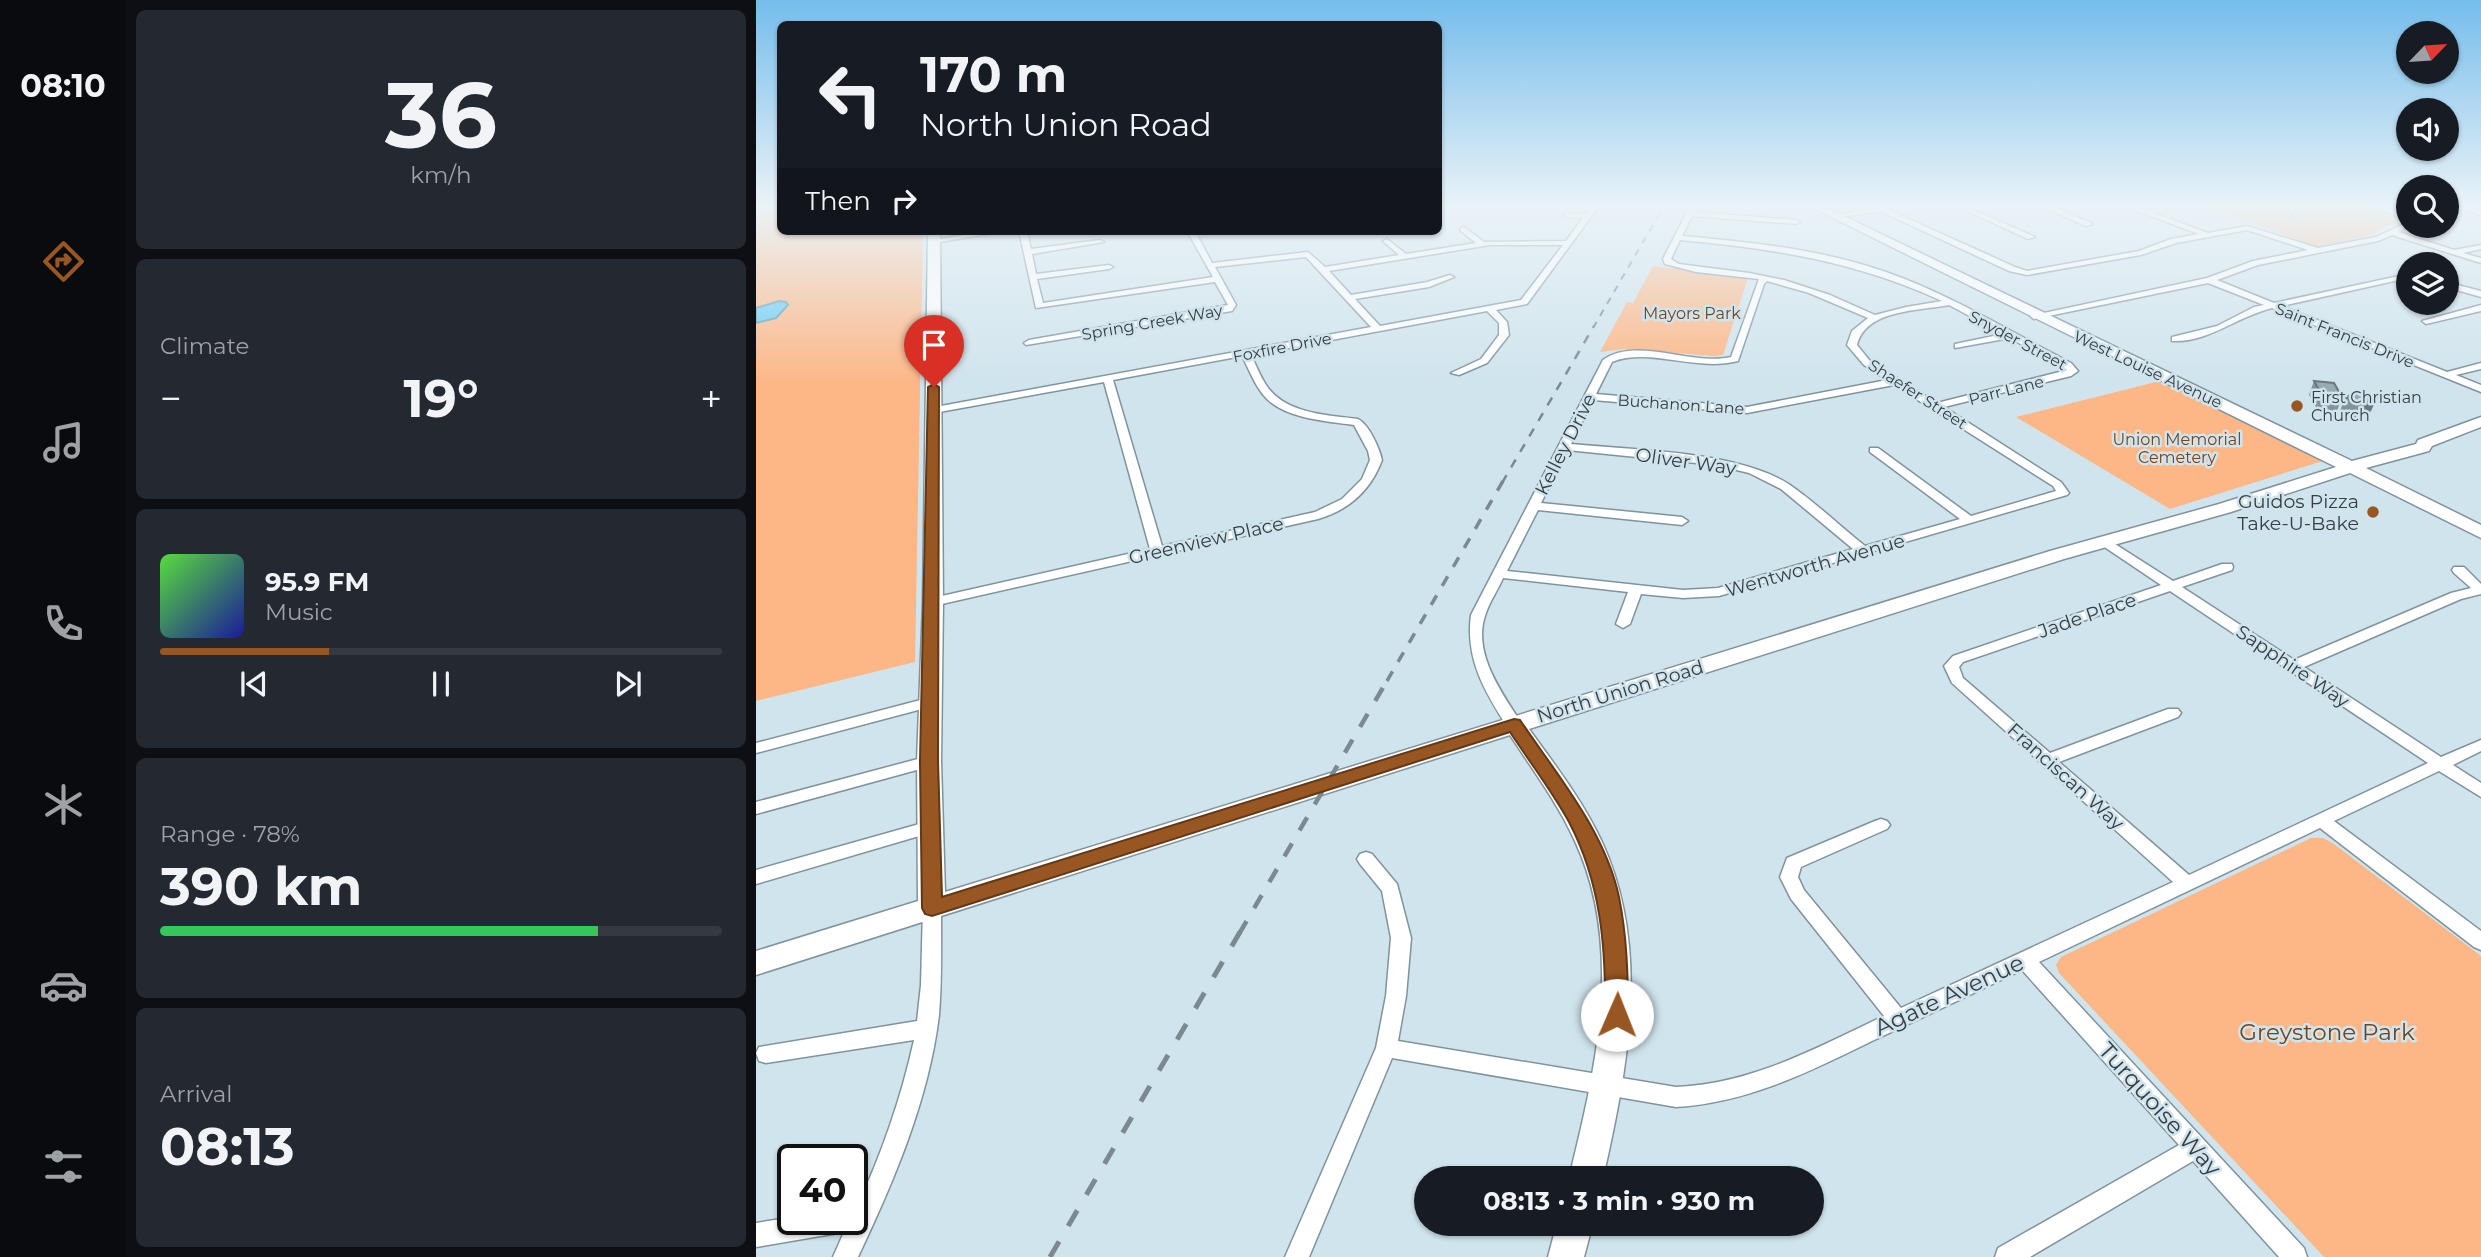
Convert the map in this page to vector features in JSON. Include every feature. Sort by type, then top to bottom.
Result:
[{"type":"street","points":[[868,1190],[914,1091],[926,1030],[932,908],[929,761],[932,702],[934,265]]},
{"type":"street","points":[[1030,265],[1039,306],[1218,279]]},
{"type":"street","name":"Spring Creek Way","points":[[1029,343],[1220,312],[1232,305],[1212,265]]},
{"type":"street","points":[[1318,265],[1378,329]]},
{"type":"street","points":[[1323,270],[1357,265]]},
{"type":"street","name":"Foxfire Drive","points":[[934,410],[1519,304],[1529,299],[1553,265]]},
{"type":"street","points":[[1673,265],[1765,278],[1824,294],[1872,317],[1948,303]]},
{"type":"street","name":"Snyder Street","points":[[1850,265],[1908,283],[2073,370]]},
{"type":"street","name":"West Louise Avenue","points":[[1941,265],[2151,368],[2481,521]]},
{"type":"street","points":[[2003,265],[2020,272],[2035,273],[2079,265]]},
{"type":"street","points":[[2040,314],[2209,280],[2251,265]]},
{"type":"street","points":[[1032,277],[1109,267]]},
{"type":"street","points":[[1349,298],[1429,284],[1450,277]]},
{"type":"street","name":"Kelley Drive","points":[[1514,724],[1485,676],[1476,651],[1475,631],[1478,615],[1608,360],[1619,355],[1717,363],[1735,359],[1760,283],[1765,278]]},
{"type":"street","points":[[2175,339],[2220,328],[2244,314],[2270,305],[2396,279]]},
{"type":"street","name":"Saint Francis Drive","points":[[2209,280],[2481,389]]},
{"type":"street","points":[[2459,288],[2481,294]]},
{"type":"street","points":[[2426,321],[2481,308]]},
{"type":"street","points":[[1456,373],[1484,361],[1504,335],[1503,322],[1490,309]]},
{"type":"street","name":"Shaefer Street","points":[[1872,317],[1855,331],[1852,345],[1867,363],[2049,478]]},
{"type":"street","points":[[1958,346],[2010,335]]},
{"type":"street","name":"Greenview Place","points":[[933,602],[1318,515],[1343,506],[1351,500],[1374,468],[1376,460],[1358,422],[1320,417],[1284,406],[1272,398],[1245,354]]},
{"type":"street","points":[[2446,375],[2481,366]]},
{"type":"street","name":"Parr Lane","points":[[1937,406],[2068,374],[2073,370]]},
{"type":"street","points":[[1108,380],[1157,551]]},
{"type":"street","name":"Buchanon Lane","points":[[1590,397],[1747,410],[1897,381]]},
{"type":"street","name":"North Union Road","points":[[756,963],[2104,541],[2225,508],[2408,452],[2423,447],[2424,443],[2481,422]]},
{"type":"street","name":"Oliver Way","points":[[1566,447],[1716,462],[1753,471],[1785,487],[1863,551]]},
{"type":"street","points":[[1874,450],[1971,521]]},
{"type":"street","name":"West Louise Avenue","points":[[2359,465],[2481,532]]},
{"type":"street","name":"Wentworth Avenue","points":[[1498,574],[1683,594],[1718,592],[2063,493],[2049,478]]},
{"type":"street","points":[[1533,506],[1682,521]]},
{"type":"street","name":"Sapphire Way","points":[[2104,541],[2481,791]]},
{"type":"street","name":"Jade Place","points":[[1951,666],[1958,659],[2227,567]]},
{"type":"street","points":[[2459,570],[2480,590]]},
{"type":"street","points":[[1623,624],[1636,590]]},
{"type":"street","points":[[2293,666],[2456,596],[2480,590]]},
{"type":"street","name":"Franciscan Way","points":[[1951,666],[1957,680],[2186,883]]},
{"type":"street","points":[[756,748],[932,702]]},
{"type":"street","points":[[2048,760],[2173,713]]},
{"type":"street","points":[[1514,724],[1578,820],[1608,895],[1617,958],[1617,1015],[1608,1086],[1589,1166]]},
{"type":"street","name":"Agate Avenue","points":[[1386,1048],[1676,1097],[1712,1096],[1746,1087],[2025,960],[2481,745]]},
{"type":"street","points":[[756,808],[929,761]]},
{"type":"street","points":[[2321,821],[2481,942]]},
{"type":"street","points":[[1881,825],[1793,863],[1789,877],[1797,894],[1898,1019]]},
{"type":"street","points":[[756,877],[930,827]]},
{"type":"street","points":[[1297,1257],[1386,1048],[1396,996],[1401,938],[1391,889],[1366,859]]},
{"type":"street","name":"Turquoise Way","points":[[2025,960],[2295,1257]]},
{"type":"street","points":[[766,1054],[926,1030]]},
{"type":"street","points":[[2007,1257],[2195,1148]]},
{"type":"street","points":[[756,1235],[777,1231]]},
{"type":"street","points":[[845,1257],[851,1235]]},
{"type":"street","points":[[1566,1257],[1572,1236]]},
{"type":"green space","points":[[756,265],[922,265],[915,662],[756,701]]},
{"type":"green space","name":"Mayors Park","points":[[1653,266],[1748,278],[1723,355],[1624,349],[1600,352],[1627,302],[1633,303]]},
{"type":"green space","name":"Union Memorial Cemetery","points":[[2164,380],[2326,460],[2170,509],[2016,417]]},
{"type":"green space","name":"Greystone Park","points":[[2311,838],[2323,838],[2334,844],[2481,956],[2481,1257],[2324,1257],[2059,973],[2056,965],[2061,957]]},
{"type":"water","points":[[779,301],[788,305],[776,318],[756,323],[756,308]]},
{"type":"building","points":[[2314,381],[2334,383],[2342,397],[2322,395]]},
{"type":"building","points":[[2361,392],[2377,398],[2361,404],[2345,397]]},
{"type":"railway","points":[[1593,328],[1630,265]]},
{"type":"railway","points":[[1502,483],[1594,326]]},
{"type":"railway","points":[[1387,681],[1503,481]]},
{"type":"railway","points":[[1239,934],[1388,679]]},
{"type":"railway","points":[[1050,1257],[1240,932]]},
{"type":"place","name":"First Christian Church","points":[[2297,406]]},
{"type":"place","name":"Guidos Pizza Take-U-Bake","points":[[2373,512]]},
{"type":"route","points":[[934,387],[932,702],[929,761],[932,908],[1514,724],[1578,820],[1608,895],[1617,958],[1617,1015]]}]
